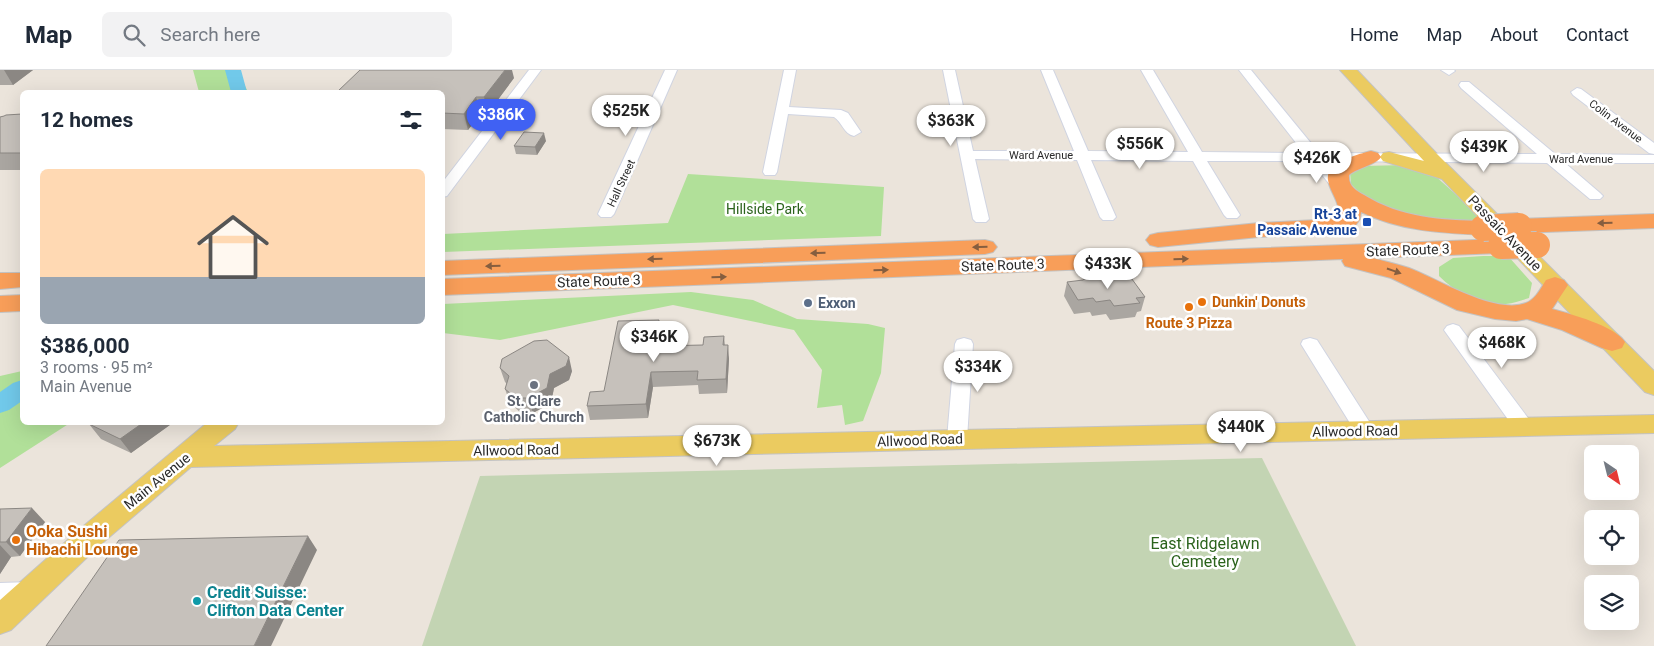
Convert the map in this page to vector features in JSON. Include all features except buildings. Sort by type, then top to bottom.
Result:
[{"type":"highway","points":[[1158,240],[1244,231],[1326,227],[1341,224],[1348,219],[1350,212],[1338,179],[1342,169],[1350,164],[1380,157]]},
{"type":"highway","points":[[1344,192],[1363,206],[1396,219],[1439,226],[1484,228]]},
{"type":"highway","name":"State Route 3","points":[[445,268],[1654,221]]},
{"type":"highway","name":"State Route 3","points":[[445,287],[1654,240]]},
{"type":"highway","points":[[1436,288],[1429,274],[1429,269],[1435,262],[1457,253],[1501,246]]},
{"type":"highway","points":[[1277,255],[1366,262],[1400,273],[1480,309],[1516,313],[1529,311],[1540,306],[1560,289]]},
{"type":"highway","points":[[0,281],[20,280]]},
{"type":"highway","points":[[0,286],[20,284]]},
{"type":"highway","points":[[0,304],[20,303]]},
{"type":"highway","points":[[1529,311],[1562,319],[1612,342]]},
{"type":"main road","name":"Passaic Avenue","points":[[1352,75],[1654,386]]},
{"type":"main road","points":[[1380,157],[1418,165],[1451,178]]},
{"type":"main road","name":"Allwood Road","points":[[187,457],[745,446],[957,439],[1654,424]]},
{"type":"main road","name":"Main Avenue","points":[[0,620],[113,517],[187,457],[223,425]]},
{"type":"street","points":[[445,190],[535,70]]},
{"type":"street","name":"Hall Street","points":[[606,214],[671,70]]},
{"type":"street","points":[[770,172],[780,110],[790,70]]},
{"type":"street","points":[[949,70],[981,218]]},
{"type":"street","points":[[1047,70],[1108,217]]},
{"type":"street","points":[[1147,70],[1232,216]]},
{"type":"street","points":[[1245,70],[1344,192]]},
{"type":"street","points":[[1465,85],[1595,196]]},
{"type":"street","name":"Colin Avenue","points":[[1577,92],[1654,150]]},
{"type":"street","points":[[780,110],[836,113],[843,116],[854,132]]},
{"type":"street","name":"Ward Avenue","points":[[967,155],[1654,160]]},
{"type":"street","points":[[1453,330],[1524,427]]},
{"type":"street","points":[[957,439],[964,344]]},
{"type":"street","points":[[1310,344],[1365,430]]},
{"type":"street","points":[[0,593],[30,592]]},
{"type":"green space","points":[[193,70],[237,70],[247,90],[198,90]]},
{"type":"green space","points":[[1406,165],[1432,173],[1482,218],[1467,222],[1393,216],[1365,199],[1351,184],[1350,172],[1362,166]]},
{"type":"green space","name":"Hillside Park","points":[[688,174],[884,187],[881,236],[445,252],[445,234],[668,223]]},
{"type":"green space","points":[[1508,256],[1532,283],[1529,298],[1506,304],[1479,301],[1453,288],[1439,276],[1439,267],[1453,258]]},
{"type":"green space","points":[[691,292],[753,300],[797,319],[868,324],[885,328],[881,373],[863,421],[845,425],[842,405],[817,408],[822,370],[794,330],[673,305],[500,340],[445,333],[445,304]]},
{"type":"green space","points":[[20,371],[20,425],[67,425],[0,468],[0,376]]},
{"type":"green space","name":"East Ridgelawn Cemetery","points":[[1262,458],[1356,646],[422,646],[480,476]]},
{"type":"waterway","points":[[233,70],[238,90]]},
{"type":"waterway","points":[[0,404],[20,390]]},
{"type":"place","name":"Rt-3 at Passaic Avenue","points":[[1367,222]]},
{"type":"place","name":"Dunkin' Donuts","points":[[1202,302]]},
{"type":"place","name":"Exxon","points":[[808,303]]},
{"type":"place","name":"Route 3 Pizza","points":[[1189,307]]},
{"type":"place","name":"St. Clare Catholic Church","points":[[534,385]]},
{"type":"place","name":"Ooka Sushi Hibachi Lounge","points":[[16,540]]},
{"type":"place","name":"Credit Suisse: Clifton Data Center","points":[[197,601]]}]
